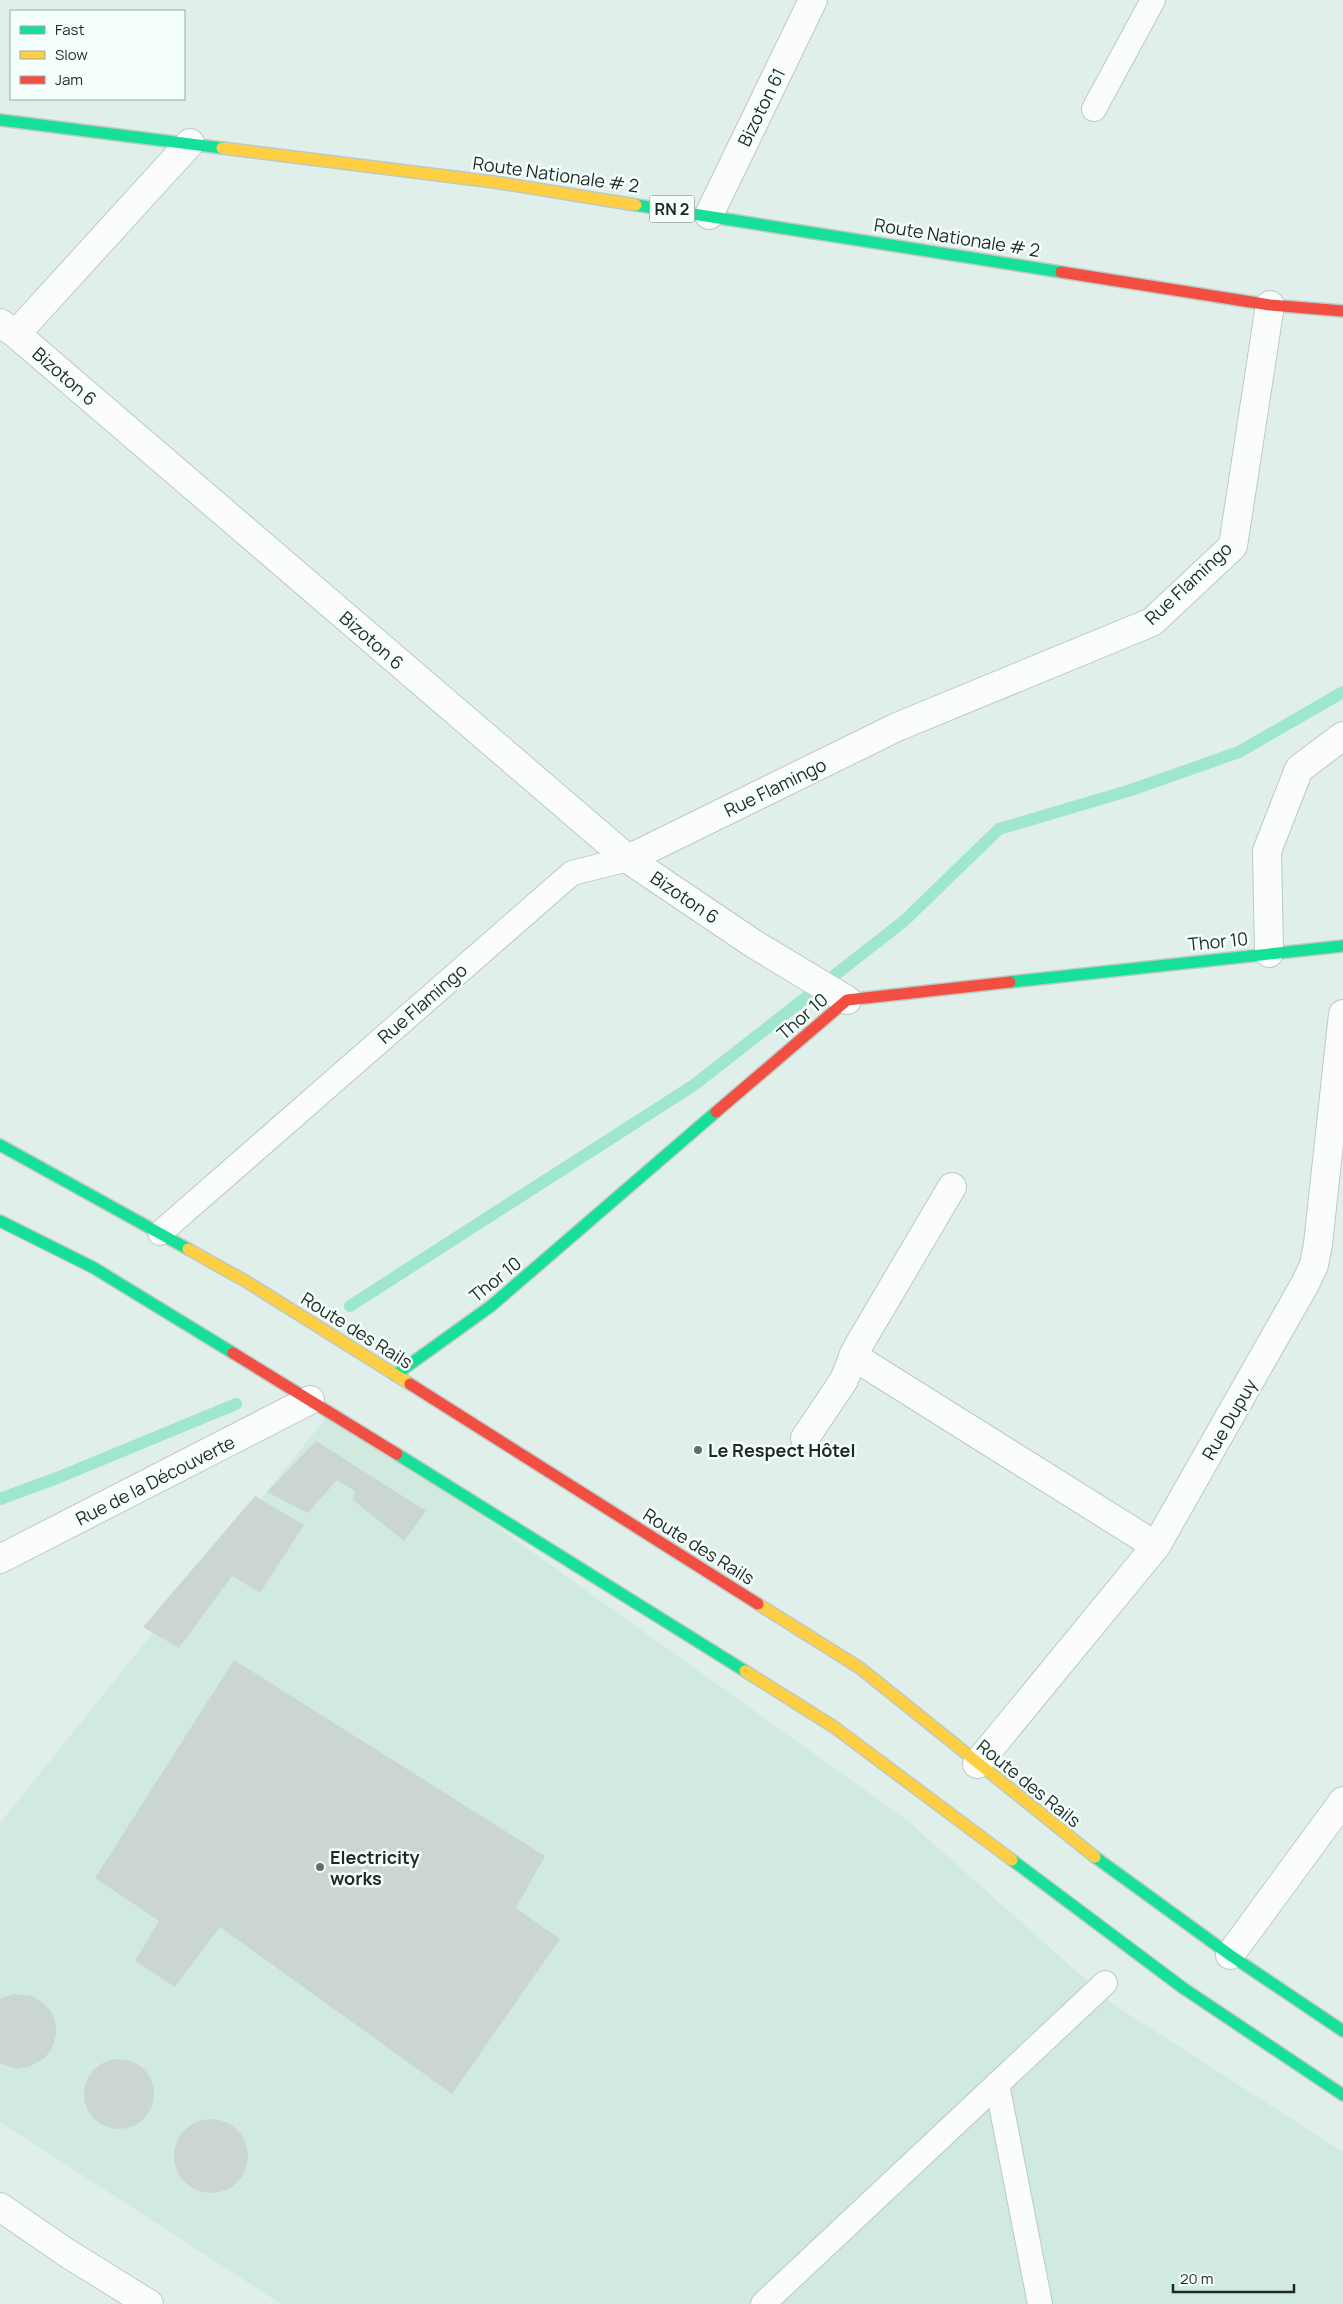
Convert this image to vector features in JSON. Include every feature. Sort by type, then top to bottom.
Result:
[{"type":"main road","name":"Route Nationale # 2","points":[[0,120],[485,181],[1270,305],[1343,311]]},
{"type":"main road","name":"Thor 10","points":[[395,1375],[492,1306],[847,1000],[1270,952],[1343,946]]},
{"type":"main road","name":"Route des Rails","points":[[0,1145],[247,1282],[860,1668],[1082,1848],[1230,1955],[1343,2031]]},
{"type":"main road","points":[[0,1221],[94,1268],[213,1343],[310,1400],[834,1727],[1183,1988],[1343,2095]]},
{"type":"street","name":"Bizoton 61","points":[[709,215],[813,0]]},
{"type":"street","points":[[8,329],[190,143]]},
{"type":"street","name":"Rue Flamingo","points":[[628,859],[897,726],[1152,622],[1234,546],[1270,305]]},
{"type":"street","name":"Bizoton 6","points":[[8,329],[628,859],[754,944],[847,1000]]},
{"type":"street","points":[[1270,952],[1267,850],[1299,769],[1343,736]]},
{"type":"street","name":"Rue Dupuy","points":[[977,1764],[1156,1546],[1305,1284],[1314,1264],[1343,1014]]},
{"type":"street","points":[[805,1438],[844,1380],[853,1356],[952,1187]]},
{"type":"street","points":[[853,1356],[1156,1546]]},
{"type":"street","name":"Rue de la Découverte","points":[[0,1559],[310,1400]]},
{"type":"street","points":[[1230,1955],[1343,1801]]},
{"type":"street","points":[[0,2207],[67,2253],[149,2304]]},
{"type":"lane","points":[[1094,109],[1153,0]]},
{"type":"lane","name":"Rue Flamingo","points":[[160,1233],[572,873],[628,859]]},
{"type":"lane","points":[[763,2304],[1105,1983]]},
{"type":"lane","points":[[997,2084],[1040,2304]]},
{"type":"shaded area","points":[[333,1409],[908,1821],[1113,2004],[1343,2152],[1343,2304],[281,2304],[0,2122],[0,1823]]},
{"type":"building","points":[[316,1441],[426,1511],[404,1541],[353,1500],[355,1491],[337,1480],[308,1513],[267,1492]]},
{"type":"building","points":[[255,1496],[304,1525],[260,1593],[232,1576],[179,1648],[143,1627]]},
{"type":"building","name":"Electricity works","points":[[234,1660],[545,1856],[516,1908],[560,1939],[452,2094],[220,1927],[175,1987],[135,1961],[159,1921],[95,1878]]},
{"type":"building","points":[[13,1994],[32,1996],[43,2003],[52,2013],[56,2026],[56,2035],[52,2048],[45,2058],[29,2067],[16,2069],[0,2063],[0,1999]]},
{"type":"building","points":[[119,2059],[132,2062],[144,2069],[151,2081],[154,2094],[151,2107],[144,2119],[132,2126],[119,2129],[106,2126],[94,2119],[87,2107],[84,2094],[87,2081],[94,2069],[106,2062]]},
{"type":"building","points":[[211,2119],[225,2122],[237,2130],[245,2142],[248,2156],[245,2170],[237,2182],[225,2190],[211,2193],[197,2190],[185,2182],[177,2170],[174,2156],[177,2142],[185,2130],[197,2122]]},
{"type":"waterway","points":[[350,1306],[694,1085],[904,921],[999,829],[1131,790],[1239,752],[1343,692]]},
{"type":"waterway","points":[[0,1499],[57,1478],[236,1404]]},
{"type":"traffic: fast","points":[[0,120],[222,148]]},
{"type":"traffic: fast","points":[[636,205],[1061,272]]},
{"type":"traffic: fast","points":[[1010,982],[1343,946]]},
{"type":"traffic: fast","points":[[395,1375],[491,1306],[716,1112]]},
{"type":"traffic: fast","points":[[0,1145],[188,1249]]},
{"type":"traffic: fast","points":[[0,1221],[94,1268],[233,1353]]},
{"type":"traffic: fast","points":[[397,1454],[745,1671]]},
{"type":"traffic: fast","points":[[1095,1857],[1230,1955],[1343,2031]]},
{"type":"traffic: fast","points":[[1012,1860],[1183,1988],[1343,2095]]},
{"type":"traffic: slow","points":[[222,148],[494,182],[636,205]]},
{"type":"traffic: slow","points":[[188,1249],[247,1282],[410,1384]]},
{"type":"traffic: slow","points":[[758,1604],[860,1668],[1095,1857]]},
{"type":"traffic: slow","points":[[745,1671],[834,1727],[1012,1860]]},
{"type":"traffic: jam","points":[[1061,272],[1270,305],[1343,311]]},
{"type":"traffic: jam","points":[[716,1112],[847,1000],[1010,982]]},
{"type":"traffic: jam","points":[[233,1353],[397,1454]]},
{"type":"traffic: jam","points":[[410,1384],[758,1604]]},
{"type":"place","name":"Le Respect Hôtel","points":[[698,1450]]},
{"type":"place","name":"Electricity works","points":[[320,1867]]}]
